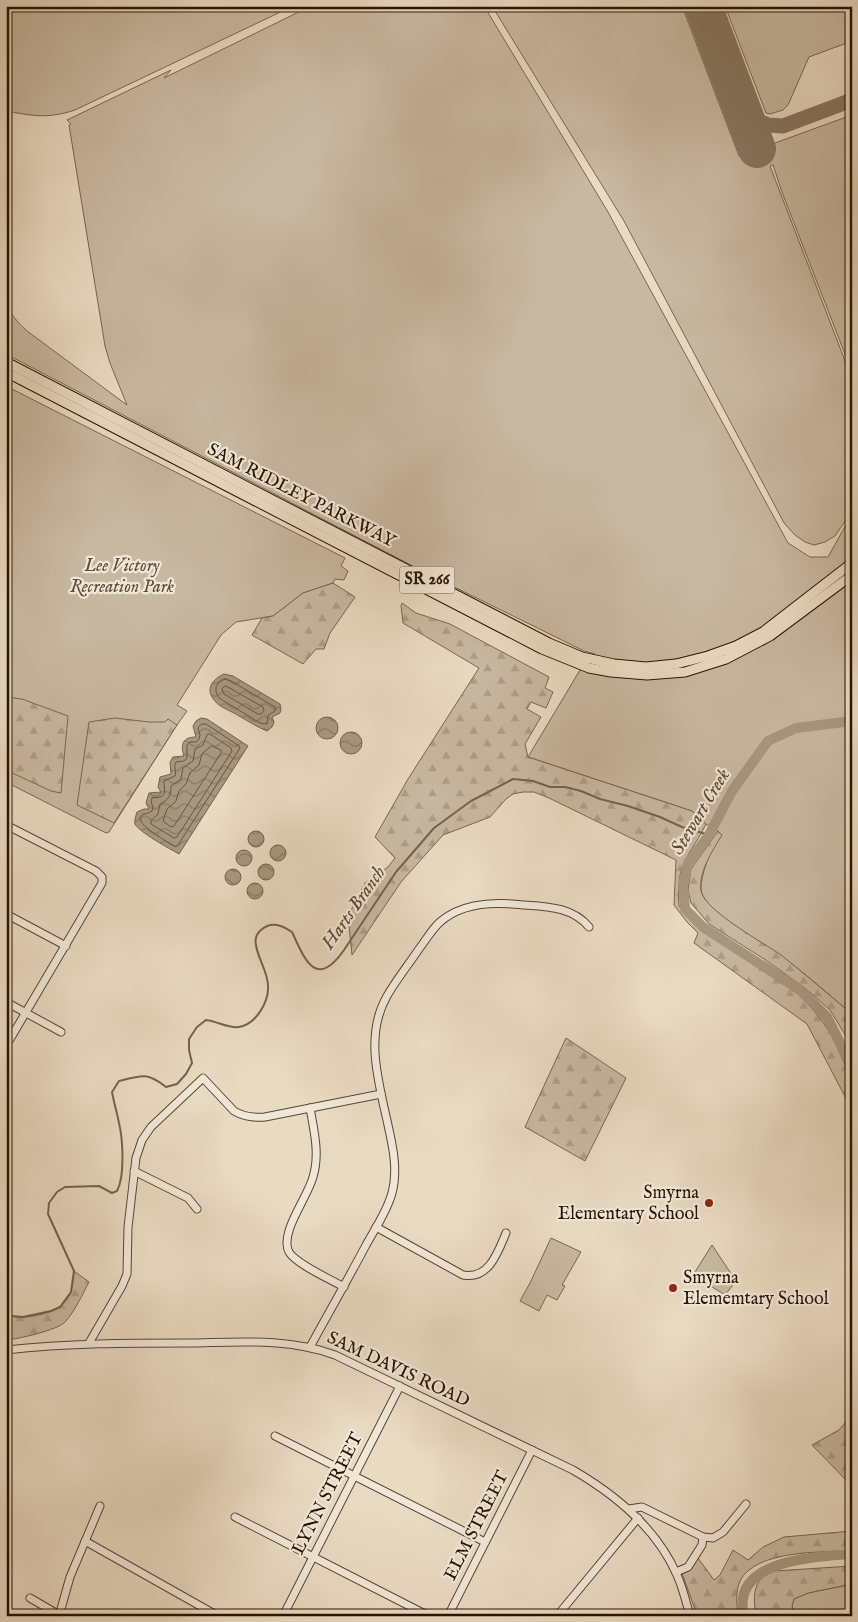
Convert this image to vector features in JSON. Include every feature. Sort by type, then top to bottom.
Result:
[{"type":"main road","name":"SAM RIDLEY PARKWAY","points":[[6,362],[549,643],[582,657],[614,664],[646,667],[676,664],[726,650],[763,632],[852,563]]},
{"type":"main road","name":"SAM RIDLEY PARKWAY","points":[[6,372],[542,649],[589,668],[647,675],[686,672],[726,658],[770,636],[852,575]]},
{"type":"street","points":[[6,825],[91,869],[102,877],[101,887],[6,1046]]},
{"type":"street","points":[[310,1347],[376,1227],[391,1194],[394,1177],[392,1144],[375,1064],[374,1047],[376,1031],[384,1003],[429,934],[440,921],[465,908],[484,904],[552,908],[569,912],[589,927]]},
{"type":"street","points":[[6,914],[66,946]]},
{"type":"street","points":[[6,1002],[60,1032]]},
{"type":"street","points":[[89,1343],[128,1274],[127,1235],[138,1149],[147,1133],[202,1078],[228,1105],[240,1115],[246,1117],[265,1117],[381,1094]]},
{"type":"street","points":[[310,1108],[316,1146],[316,1164],[311,1185],[287,1234],[287,1246],[293,1257],[301,1263],[344,1287]]},
{"type":"street","points":[[134,1171],[188,1198],[197,1209]]},
{"type":"street","points":[[376,1227],[463,1275],[469,1276],[476,1275],[487,1269],[506,1233]]},
{"type":"street","name":"SAM DAVIS ROAD","points":[[6,1350],[89,1343],[271,1342],[310,1347],[352,1362],[589,1480],[629,1509],[658,1543],[676,1572],[690,1616]]},
{"type":"street","name":"LYNN STREET","points":[[283,1616],[400,1386]]},
{"type":"street","points":[[275,1436],[486,1542]]},
{"type":"street","name":"ELM STREET","points":[[448,1616],[532,1450]]},
{"type":"street","points":[[629,1509],[642,1507],[704,1536],[713,1538],[723,1532],[746,1504]]},
{"type":"street","points":[[30,1598],[60,1615],[70,1577],[100,1506]]},
{"type":"street","points":[[235,1517],[429,1616]]},
{"type":"street","points":[[556,1616],[638,1518]]},
{"type":"street","points":[[676,1572],[688,1567],[702,1545],[704,1536]]},
{"type":"street","points":[[85,1541],[218,1616]]},
{"type":"green space","points":[[6,6],[293,6],[75,110],[56,115],[40,116],[6,111]]},
{"type":"green space","points":[[311,6],[484,6],[608,212],[788,543],[810,557],[828,557],[852,514],[852,1014],[789,962],[723,917],[704,898],[701,884],[718,831],[706,824],[692,811],[528,757],[580,670],[583,670],[595,654],[584,651],[428,574],[6,354],[6,300],[14,317],[27,331],[127,405],[105,346],[69,125],[71,124],[67,120],[171,70],[164,78]]},
{"type":"green space","points":[[492,6],[682,6],[739,156],[852,115],[852,372],[773,165],[770,166],[852,379],[852,511],[835,536],[825,542],[814,545],[805,542],[795,535],[784,523],[624,221]]},
{"type":"green space","points":[[725,6],[852,6],[852,41],[809,57],[788,105],[783,110],[770,114],[766,113]]},
{"type":"green space","name":"Lee Victory Recreation Park","points":[[6,386],[345,558],[341,566],[348,571],[344,580],[335,579],[333,583],[303,593],[273,616],[236,622],[221,635],[177,705],[187,711],[109,832],[106,833],[6,782]]},
{"type":"green space","points":[[333,583],[355,597],[330,633],[324,649],[316,649],[303,664],[252,635],[262,618],[273,616],[303,593]]},
{"type":"green space","points":[[402,603],[416,613],[450,624],[549,677],[545,688],[553,692],[546,708],[531,702],[527,709],[541,717],[525,744],[528,757],[692,811],[706,824],[682,868],[679,884],[679,906],[701,930],[800,995],[821,1019],[832,1036],[852,1080],[852,1110],[807,1024],[694,943],[698,933],[674,905],[676,860],[534,792],[513,794],[490,817],[443,835],[401,882],[352,955],[348,916],[365,883],[388,867],[395,858],[375,837],[408,779],[479,668],[403,623]]},
{"type":"green space","points":[[6,697],[22,699],[68,716],[61,793],[51,791],[6,770]]},
{"type":"green space","points":[[115,718],[149,722],[165,722],[168,719],[177,725],[114,823],[77,805],[89,722]]},
{"type":"green space","points":[[718,831],[722,835],[714,847],[702,876],[701,891],[705,899],[724,917],[781,955],[852,1014],[852,1046],[830,1010],[805,988],[709,924],[691,903],[688,890],[691,869]]},
{"type":"green space","points":[[566,1038],[626,1078],[585,1161],[525,1127]]},
{"type":"green space","points":[[551,1238],[581,1252],[562,1285],[565,1286],[557,1300],[547,1295],[539,1311],[520,1301]]},
{"type":"green space","points":[[712,1245],[736,1281],[725,1295],[693,1275]]},
{"type":"green space","points":[[74,1271],[89,1282],[69,1318],[61,1325],[46,1331],[6,1340],[6,1318],[40,1315],[59,1307],[64,1303],[72,1289]]},
{"type":"green space","points":[[852,1415],[852,1486],[812,1445],[839,1430]]},
{"type":"green space","points":[[852,1531],[852,1551],[807,1553],[774,1558],[760,1563],[748,1571],[740,1581],[737,1590],[738,1616],[697,1615],[682,1573],[698,1558],[714,1580],[720,1575],[733,1550],[748,1560],[763,1547],[784,1537]]},
{"type":"green space","points":[[852,1566],[852,1584],[808,1593],[794,1599],[792,1606],[795,1616],[756,1616],[755,1590],[759,1581],[767,1574],[774,1571]]},
{"type":"green space","points":[[852,1584],[852,1616],[795,1616],[792,1606],[794,1599],[808,1593]]},
{"type":"water","points":[[224,674],[233,676],[280,704],[280,713],[272,717],[274,722],[272,727],[267,731],[217,703],[212,697],[210,689],[213,682]]},
{"type":"water","points":[[327,717],[335,720],[338,728],[335,736],[327,739],[319,736],[316,728],[319,720]]},
{"type":"water","points":[[201,718],[207,719],[248,746],[179,854],[142,831],[135,824],[135,820],[137,812],[149,809],[146,803],[149,793],[161,792],[158,787],[160,777],[171,774],[170,762],[173,757],[184,756],[182,748],[184,742],[188,738],[196,737],[193,726]]},
{"type":"water","points":[[351,732],[359,735],[362,743],[359,751],[351,754],[343,751],[340,743],[343,735]]},
{"type":"water","points":[[253,831],[259,831],[264,836],[262,845],[253,847],[248,842],[248,836]]},
{"type":"water","points":[[275,845],[281,845],[286,850],[284,859],[275,861],[270,856],[270,850]]},
{"type":"water","points":[[241,850],[247,850],[252,855],[250,864],[241,866],[236,861],[236,855]]},
{"type":"water","points":[[263,864],[269,864],[274,869],[272,878],[263,880],[258,875],[258,869]]},
{"type":"water","points":[[230,869],[236,869],[241,874],[239,883],[230,885],[225,880],[225,874]]},
{"type":"water","points":[[252,883],[258,883],[263,888],[261,897],[252,899],[247,894],[247,888]]},
{"type":"waterway","name":"Stewart Creek","points":[[852,721],[796,728],[768,741],[732,791],[709,835],[688,863],[683,885],[685,909],[703,927],[800,990],[827,1017],[852,1067]]},
{"type":"waterway","name":"Harts Branch","points":[[6,1318],[12,1316],[23,1317],[51,1311],[60,1307],[71,1292],[74,1271],[48,1214],[49,1203],[57,1192],[65,1187],[99,1186],[112,1193],[117,1191],[121,1176],[122,1148],[112,1092],[119,1081],[144,1076],[154,1079],[166,1087],[177,1084],[186,1074],[192,1063],[189,1039],[197,1027],[206,1020],[231,1027],[239,1027],[251,1022],[264,1005],[268,986],[257,950],[256,937],[265,927],[277,925],[292,932],[307,961],[319,969],[326,968],[344,950],[396,872],[434,828],[471,801],[513,779],[533,781],[550,787],[565,787],[581,791],[709,835]]},
{"type":"waterway","name":"Stewart Creek","points":[[744,1616],[743,1597],[750,1583],[763,1572],[798,1560],[852,1554]]},
{"type":"taxiway","points":[[744,115],[768,125],[783,126],[852,100]]},
{"type":"runway","points":[[703,6],[757,149]]},
{"type":"place","name":"Smyrna Elementary School","points":[[709,1203]]},
{"type":"place","name":"Smyrna Elememtary School","points":[[673,1288]]}]
